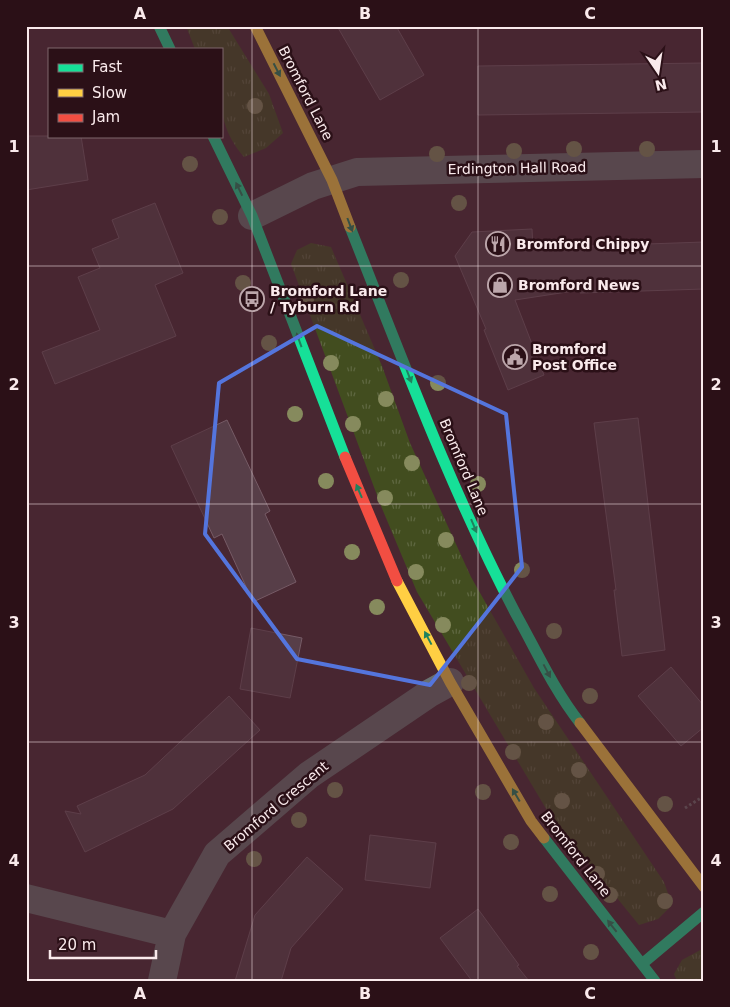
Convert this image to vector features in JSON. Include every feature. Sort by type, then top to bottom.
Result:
[{"type":"main road","points":[[159,26],[170,48]]},
{"type":"main road","name":"Bromford Lane","points":[[255,26],[332,180],[416,394],[490,564],[562,700],[704,886]]},
{"type":"main road","name":"Bromford Lane","points":[[214,138],[252,216],[319,395],[391,569],[450,682],[531,821],[656,981]]},
{"type":"main road","points":[[642,964],[704,912]]},
{"type":"street","name":"Erdington Hall Road","points":[[252,216],[313,186],[356,172],[704,164]]},
{"type":"street","name":"Bromford Crescent","points":[[162,981],[172,934],[217,854],[309,775],[450,682]]},
{"type":"street","points":[[26,898],[172,934]]},
{"type":"highlighted area","points":[[317,326],[506,414],[522,567],[430,685],[297,659],[205,534],[219,383]]},
{"type":"green space","points":[[186,26],[227,26],[269,94],[283,133],[266,148],[244,157],[234,144],[222,110],[222,48],[195,48]]},
{"type":"green space","points":[[311,243],[331,247],[382,366],[410,443],[471,577],[534,688],[664,882],[672,905],[658,919],[639,925],[551,817],[417,592],[381,506],[291,264],[297,250]]},
{"type":"green space","points":[[704,948],[704,981],[677,981],[674,974],[682,960]]},
{"type":"building","points":[[337,26],[396,26],[424,75],[380,100]]},
{"type":"building","points":[[704,63],[704,112],[478,115],[478,66]]},
{"type":"building","points":[[26,136],[81,138],[88,180],[26,190]]},
{"type":"building","points":[[155,203],[183,273],[155,285],[176,336],[55,384],[42,352],[100,330],[78,277],[100,268],[92,249],[119,238],[112,220]]},
{"type":"building","points":[[532,229],[533,248],[704,242],[704,289],[580,293],[580,290],[515,300],[544,375],[508,390],[484,330],[486,329],[455,256],[472,232]]},
{"type":"building","points":[[638,418],[665,650],[622,656],[614,590],[616,590],[594,423]]},
{"type":"building","points":[[227,420],[270,511],[265,514],[296,582],[253,602],[222,534],[214,538],[171,446]]},
{"type":"building","points":[[251,628],[302,638],[290,698],[240,689]]},
{"type":"building","points":[[671,667],[704,706],[704,727],[681,746],[638,696]]},
{"type":"building","points":[[229,696],[260,730],[173,809],[85,852],[65,811],[81,814],[77,806],[145,775]]},
{"type":"building","points":[[370,835],[436,843],[430,888],[365,880]]},
{"type":"building","points":[[307,857],[343,889],[291,948],[281,981],[235,981],[255,915]]},
{"type":"building","points":[[478,909],[529,981],[472,981],[440,938]]},
{"type":"traffic: fast","points":[[159,26],[170,48]]},
{"type":"traffic: fast","points":[[214,138],[252,216],[345,457]]},
{"type":"traffic: fast","points":[[350,227],[408,375],[470,521],[546,671],[580,723]]},
{"type":"traffic: fast","points":[[544,838],[655,981]]},
{"type":"traffic: fast","points":[[642,964],[704,912]]},
{"type":"traffic: slow","points":[[255,26],[332,180],[350,227]]},
{"type":"traffic: slow","points":[[397,581],[450,682],[531,821],[544,838]]},
{"type":"traffic: slow","points":[[580,723],[704,887]]},
{"type":"traffic: jam","points":[[345,457],[397,581]]},
{"type":"place","name":"Bromford Chippy","points":[[498,244]]},
{"type":"place","name":"Bromford News","points":[[500,285]]},
{"type":"place","name":"Bromford Lane / Tyburn Rd","points":[[252,299]]},
{"type":"place","name":"Bromford Post Office","points":[[515,357]]}]
